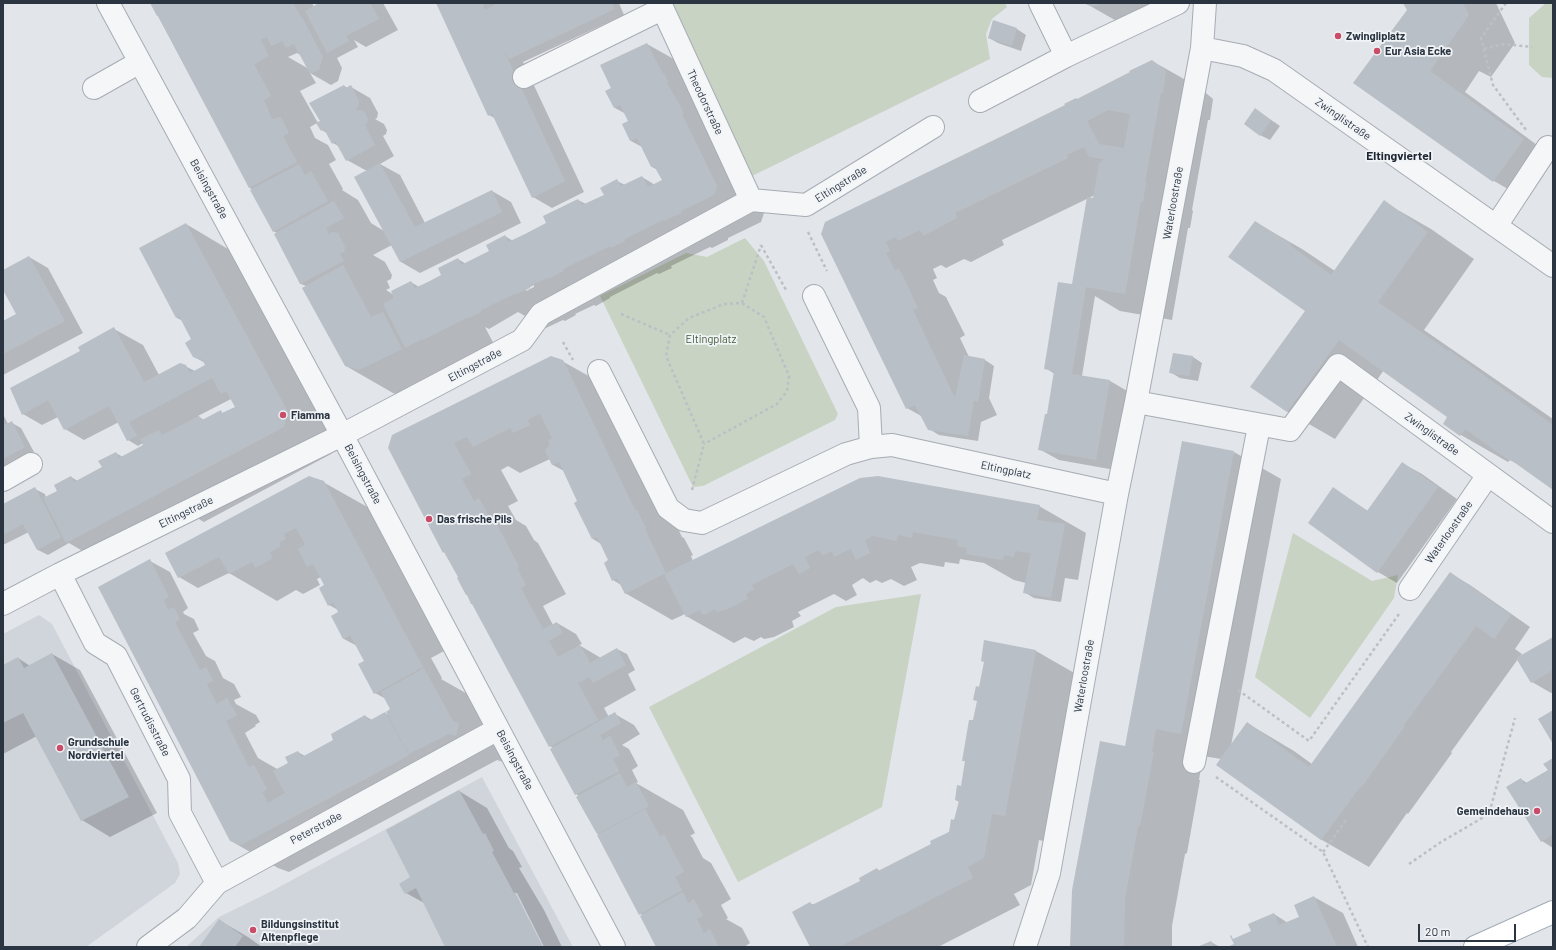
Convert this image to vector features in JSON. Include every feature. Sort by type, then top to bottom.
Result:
[{"type":"main road","points":[[1475,947],[1553,912]]},
{"type":"street","name":"Beisingstraße","points":[[108,3],[342,435],[614,947]]},
{"type":"street","points":[[1040,3],[1066,56]]},
{"type":"street","points":[[980,101],[1066,56],[1178,3]]},
{"type":"street","name":"Waterloostraße","points":[[1024,947],[1049,873],[1117,494],[1136,402],[1202,48],[1205,3]]},
{"type":"street","points":[[524,78],[661,6]]},
{"type":"street","name":"Theodorstraße","points":[[661,6],[751,200]]},
{"type":"street","name":"Zwinglistraße","points":[[1202,48],[1243,56],[1274,70],[1553,266]]},
{"type":"street","points":[[94,88],[140,62]]},
{"type":"street","name":"Eltingstraße","points":[[3,604],[60,574],[342,435],[522,340],[541,314],[751,200],[806,205],[934,127]]},
{"type":"street","points":[[1496,226],[1548,147]]},
{"type":"street","points":[[814,296],[869,408],[871,446]]},
{"type":"street","name":"Zwinglistraße","points":[[1259,426],[1290,430],[1338,365],[1494,479]]},
{"type":"street","points":[[599,371],[668,508],[684,520]]},
{"type":"street","points":[[1136,402],[1259,426],[1194,762]]},
{"type":"street","name":"Eltingplatz","points":[[684,520],[702,523],[846,454],[871,446],[892,445],[1117,494]]},
{"type":"street","points":[[3,480],[31,464]]},
{"type":"street","points":[[1494,479],[1553,522]]},
{"type":"street","name":"Waterloostraße","points":[[1410,588],[1494,479]]},
{"type":"street","name":"Gertrudisstraße","points":[[60,574],[95,643],[116,656],[179,779],[180,813],[217,883]]},
{"type":"street","name":"Peterstraße","points":[[148,947],[187,918],[217,883],[498,729]]},
{"type":"path","points":[[1506,3],[1481,38],[1493,85],[1529,133],[1548,147]]},
{"type":"path","points":[[1484,49],[1503,44],[1532,47]]},
{"type":"path","points":[[742,302],[761,245]]},
{"type":"path","points":[[684,520],[704,444],[666,356],[670,335],[689,318],[724,304],[742,302],[764,317],[789,376],[787,391],[777,404],[704,444]]},
{"type":"path","points":[[621,314],[670,335]]},
{"type":"path","points":[[1211,671],[1309,741],[1406,605],[1410,588]]},
{"type":"path","points":[[1409,864],[1441,842],[1490,814],[1515,718]]},
{"type":"path","points":[[1194,762],[1323,852],[1368,947]]},
{"type":"path","points":[[1323,852],[1346,820]]},
{"type":"shaded area","name":"Grundschule Nordviertel","points":[[39,615],[52,624],[178,863],[180,874],[175,883],[86,947],[3,947],[3,634]]},
{"type":"shaded area","points":[[482,777],[573,947],[186,947],[219,917],[270,892]]},
{"type":"green space","points":[[664,3],[1005,3],[1007,7],[992,19],[986,34],[990,59],[746,179]]},
{"type":"green space","points":[[1546,3],[1553,3],[1553,78],[1542,77],[1529,65],[1529,18]]},
{"type":"green space","name":"Eltingplatz","points":[[745,238],[764,261],[838,414],[835,420],[703,486],[693,487],[600,296],[686,253],[707,257]]},
{"type":"green space","points":[[1293,533],[1372,581],[1398,575],[1394,598],[1310,718],[1255,677]]},
{"type":"green space","points":[[921,594],[882,807],[738,882],[649,707],[836,607]]},
{"type":"building","points":[[150,3],[293,3],[323,57],[319,70],[310,74],[294,44],[286,48],[282,41],[271,46],[267,37],[261,40],[269,56],[254,64],[271,96],[264,100],[272,119],[281,117],[289,133],[283,136],[297,162],[249,188]]},
{"type":"building","points":[[319,3],[370,3],[379,19],[346,36],[349,41],[327,53],[305,11]]},
{"type":"building","points":[[436,3],[482,3],[485,10],[499,3],[612,3],[615,9],[509,59],[503,49],[565,181],[532,198],[492,114],[488,116]]},
{"type":"building","points":[[1083,3],[1102,3],[1093,7]]},
{"type":"building","points":[[1403,3],[1463,3],[1469,15],[1430,71],[1524,139],[1493,182],[1353,83],[1407,10]]},
{"type":"building","points":[[993,20],[1017,28],[1012,46],[988,38]]},
{"type":"building","points":[[647,43],[684,113],[682,114],[717,186],[714,195],[681,211],[681,213],[664,221],[663,220],[625,239],[625,241],[611,248],[610,246],[563,269],[564,271],[548,279],[547,278],[529,286],[530,288],[517,294],[516,293],[481,310],[481,312],[469,318],[468,317],[405,348],[383,304],[394,298],[391,291],[411,281],[415,288],[441,275],[438,268],[458,258],[461,265],[489,251],[486,245],[505,235],[508,242],[546,223],[543,216],[578,199],[582,205],[604,195],[600,188],[617,179],[621,186],[642,176],[648,187],[662,180],[654,166],[651,167],[637,138],[630,141],[622,124],[628,121],[620,105],[614,108],[605,91],[611,88],[600,65]]},
{"type":"building","points":[[1152,60],[1166,71],[1125,294],[1086,287],[1072,374],[1110,380],[1096,460],[1038,450],[1045,414],[1047,414],[1054,371],[1044,369],[1058,282],[1072,284],[1087,197],[1093,198],[1099,164],[1104,159],[1089,157],[1084,147],[1067,155],[1068,158],[955,213],[957,218],[923,236],[920,230],[898,241],[896,237],[886,242],[890,251],[886,253],[895,270],[899,268],[918,308],[913,310],[955,398],[964,355],[985,359],[978,402],[974,401],[968,436],[928,430],[915,405],[906,409],[821,234],[825,222],[1065,105],[1064,104],[1130,72],[1129,71]],"holes":[[[1108,110],[1130,114],[1124,148],[1099,144],[1087,121]]]},
{"type":"building","points":[[344,85],[346,88],[351,85],[359,101],[358,107],[356,108],[357,111],[364,111],[368,119],[365,125],[375,145],[346,161],[335,141],[332,144],[324,129],[321,131],[316,123],[320,121],[309,103]]},
{"type":"building","points":[[1255,108],[1271,120],[1260,136],[1244,124]]},
{"type":"building","points":[[380,163],[415,227],[492,190],[502,212],[400,262],[354,177]]},
{"type":"building","points":[[299,164],[305,175],[311,171],[328,201],[273,232],[250,190]]},
{"type":"building","points":[[1384,200],[1428,232],[1378,302],[1448,351],[1449,350],[1553,425],[1553,490],[1465,429],[1460,436],[1443,424],[1447,417],[1339,340],[1287,412],[1250,387],[1305,311],[1228,257],[1255,221],[1291,244],[1290,245],[1331,275]]},
{"type":"building","points":[[334,201],[344,218],[326,228],[329,234],[332,232],[338,233],[345,247],[344,252],[340,254],[344,261],[300,284],[274,234]]},
{"type":"building","points":[[186,223],[288,412],[284,427],[66,543],[43,498],[57,491],[54,485],[71,476],[74,482],[102,467],[98,461],[116,452],[119,458],[143,445],[140,439],[159,430],[162,435],[199,416],[202,420],[221,410],[222,413],[235,407],[226,391],[221,394],[212,378],[129,422],[137,436],[127,441],[109,406],[64,430],[48,400],[22,415],[10,388],[80,351],[78,347],[114,327],[144,382],[180,363],[186,365],[190,373],[205,365],[202,359],[200,360],[193,357],[185,343],[191,339],[179,316],[176,318],[139,248]]},
{"type":"building","points":[[29,256],[65,321],[3,354],[3,321],[16,314],[3,290],[3,270]]},
{"type":"building","points":[[343,265],[371,317],[383,312],[402,349],[359,370],[345,366],[302,288]]},
{"type":"building","points":[[1173,353],[1193,356],[1189,376],[1169,373]]},
{"type":"building","points":[[551,356],[563,360],[635,510],[637,510],[646,528],[645,529],[666,573],[860,478],[878,476],[1040,505],[1037,520],[1065,524],[1051,598],[1023,593],[1031,553],[1015,551],[1014,557],[1004,555],[1003,560],[966,554],[967,548],[957,546],[958,540],[913,532],[912,538],[898,535],[897,541],[873,536],[865,540],[870,553],[856,560],[851,549],[834,557],[832,551],[822,556],[819,550],[805,557],[810,568],[799,574],[793,564],[752,585],[754,589],[746,594],[748,599],[726,610],[716,612],[715,609],[706,614],[702,614],[700,610],[686,617],[664,574],[625,594],[617,578],[612,581],[604,563],[608,560],[597,537],[592,539],[574,503],[577,501],[559,462],[552,465],[545,451],[550,444],[548,440],[552,438],[540,414],[528,420],[530,425],[513,433],[510,428],[473,447],[467,437],[454,443],[471,474],[462,479],[474,501],[479,498],[489,516],[491,514],[519,566],[517,568],[526,585],[521,588],[543,629],[557,622],[563,633],[549,641],[558,657],[580,645],[590,663],[617,648],[626,665],[593,683],[589,677],[578,683],[598,720],[549,747],[466,595],[457,578],[458,577],[444,552],[443,553],[388,448],[392,435]]},
{"type":"building","points":[[12,421],[25,447],[3,459],[3,426]]},
{"type":"building","points":[[1182,441],[1234,451],[1181,734],[1156,729],[1152,752],[1154,752],[1125,898],[1124,947],[1070,947],[1072,890],[1100,741],[1125,746]]},
{"type":"building","points":[[1402,462],[1438,487],[1377,573],[1308,523],[1333,487],[1367,511]]},
{"type":"building","points":[[309,476],[324,481],[423,667],[374,694],[358,664],[364,661],[350,635],[343,639],[331,616],[338,612],[333,602],[328,606],[319,588],[324,585],[313,564],[307,567],[298,549],[305,545],[296,528],[284,534],[286,539],[279,542],[281,546],[270,552],[273,558],[255,568],[252,562],[229,574],[219,557],[178,578],[165,553]]},
{"type":"building","points":[[35,487],[61,537],[37,550],[23,524],[3,535],[3,504]]},
{"type":"building","points":[[150,559],[169,597],[164,600],[168,610],[174,607],[180,619],[175,622],[200,670],[206,667],[213,681],[207,684],[217,704],[227,698],[237,715],[226,721],[249,767],[254,765],[267,789],[262,792],[268,803],[285,793],[273,771],[288,763],[285,757],[298,751],[302,757],[333,740],[331,734],[365,715],[369,721],[385,712],[409,755],[241,845],[230,841],[98,587]]},
{"type":"building","points":[[1450,572],[1511,615],[1494,639],[1476,626],[1404,725],[1405,726],[1361,788],[1360,787],[1321,840],[1216,765],[1247,722],[1309,767]]},
{"type":"building","points":[[1553,637],[1553,670],[1531,683],[1516,658]]},
{"type":"building","points":[[984,640],[1036,650],[1005,816],[992,814],[984,858],[968,867],[973,878],[839,947],[810,947],[792,912],[810,902],[812,905],[860,881],[859,878],[877,868],[878,871],[931,844],[930,841],[949,832],[951,819],[954,820],[959,801],[955,800],[957,785],[961,786],[965,761],[962,761],[969,720],[973,720],[977,701],[973,700],[976,686],[979,687],[984,662],[981,661]]},
{"type":"building","points":[[52,653],[129,797],[81,821],[23,713],[3,723],[3,665],[18,657],[24,668]]},
{"type":"building","points":[[424,668],[453,721],[459,723],[456,736],[449,734],[409,754],[386,712],[390,709],[381,692]]},
{"type":"building","points":[[1553,710],[1553,744],[1538,719]]},
{"type":"building","points":[[615,712],[621,723],[600,735],[603,740],[610,736],[620,755],[613,759],[619,771],[575,795],[550,749]]},
{"type":"building","name":"Gemeindehaus","points":[[1553,758],[1553,834],[1541,842],[1506,787],[1521,778],[1524,784],[1548,770],[1543,764]]},
{"type":"building","points":[[620,773],[627,787],[636,782],[649,806],[597,834],[576,797]]},
{"type":"building","points":[[459,790],[483,834],[485,833],[494,851],[492,852],[514,893],[515,892],[543,947],[445,947],[416,888],[405,894],[399,884],[410,877],[386,830]]},
{"type":"building","points":[[645,809],[660,837],[664,834],[684,872],[675,877],[682,890],[639,915],[597,835]]},
{"type":"building","points":[[683,892],[688,903],[694,899],[703,916],[697,919],[704,933],[710,929],[718,945],[715,947],[656,947],[640,916]]},
{"type":"building","points":[[1314,896],[1337,947],[1227,947],[1234,944],[1230,936],[1231,935],[1233,939],[1251,931],[1248,924],[1274,913],[1279,925],[1299,917],[1294,905]]},
{"type":"building","points":[[219,919],[243,936],[235,947],[199,947]]},
{"type":"building","points":[[1211,941],[1214,947],[1197,947]]},
{"type":"place","name":"Zwingliplatz","points":[[1338,36]]},
{"type":"place","name":"Eur Asia Ecke","points":[[1377,51]]},
{"type":"place","name":"Fiamma","points":[[283,415]]},
{"type":"place","name":"Das frische Pils","points":[[429,519]]},
{"type":"place","name":"Grundschule Nordviertel","points":[[60,748]]},
{"type":"place","name":"Gemeindehaus","points":[[1537,811]]},
{"type":"place","name":"Bildungsinstitut Altenpflege","points":[[253,930]]},
{"type":"district","name":"Eltingviertel","points":[[1399,156]]}]
